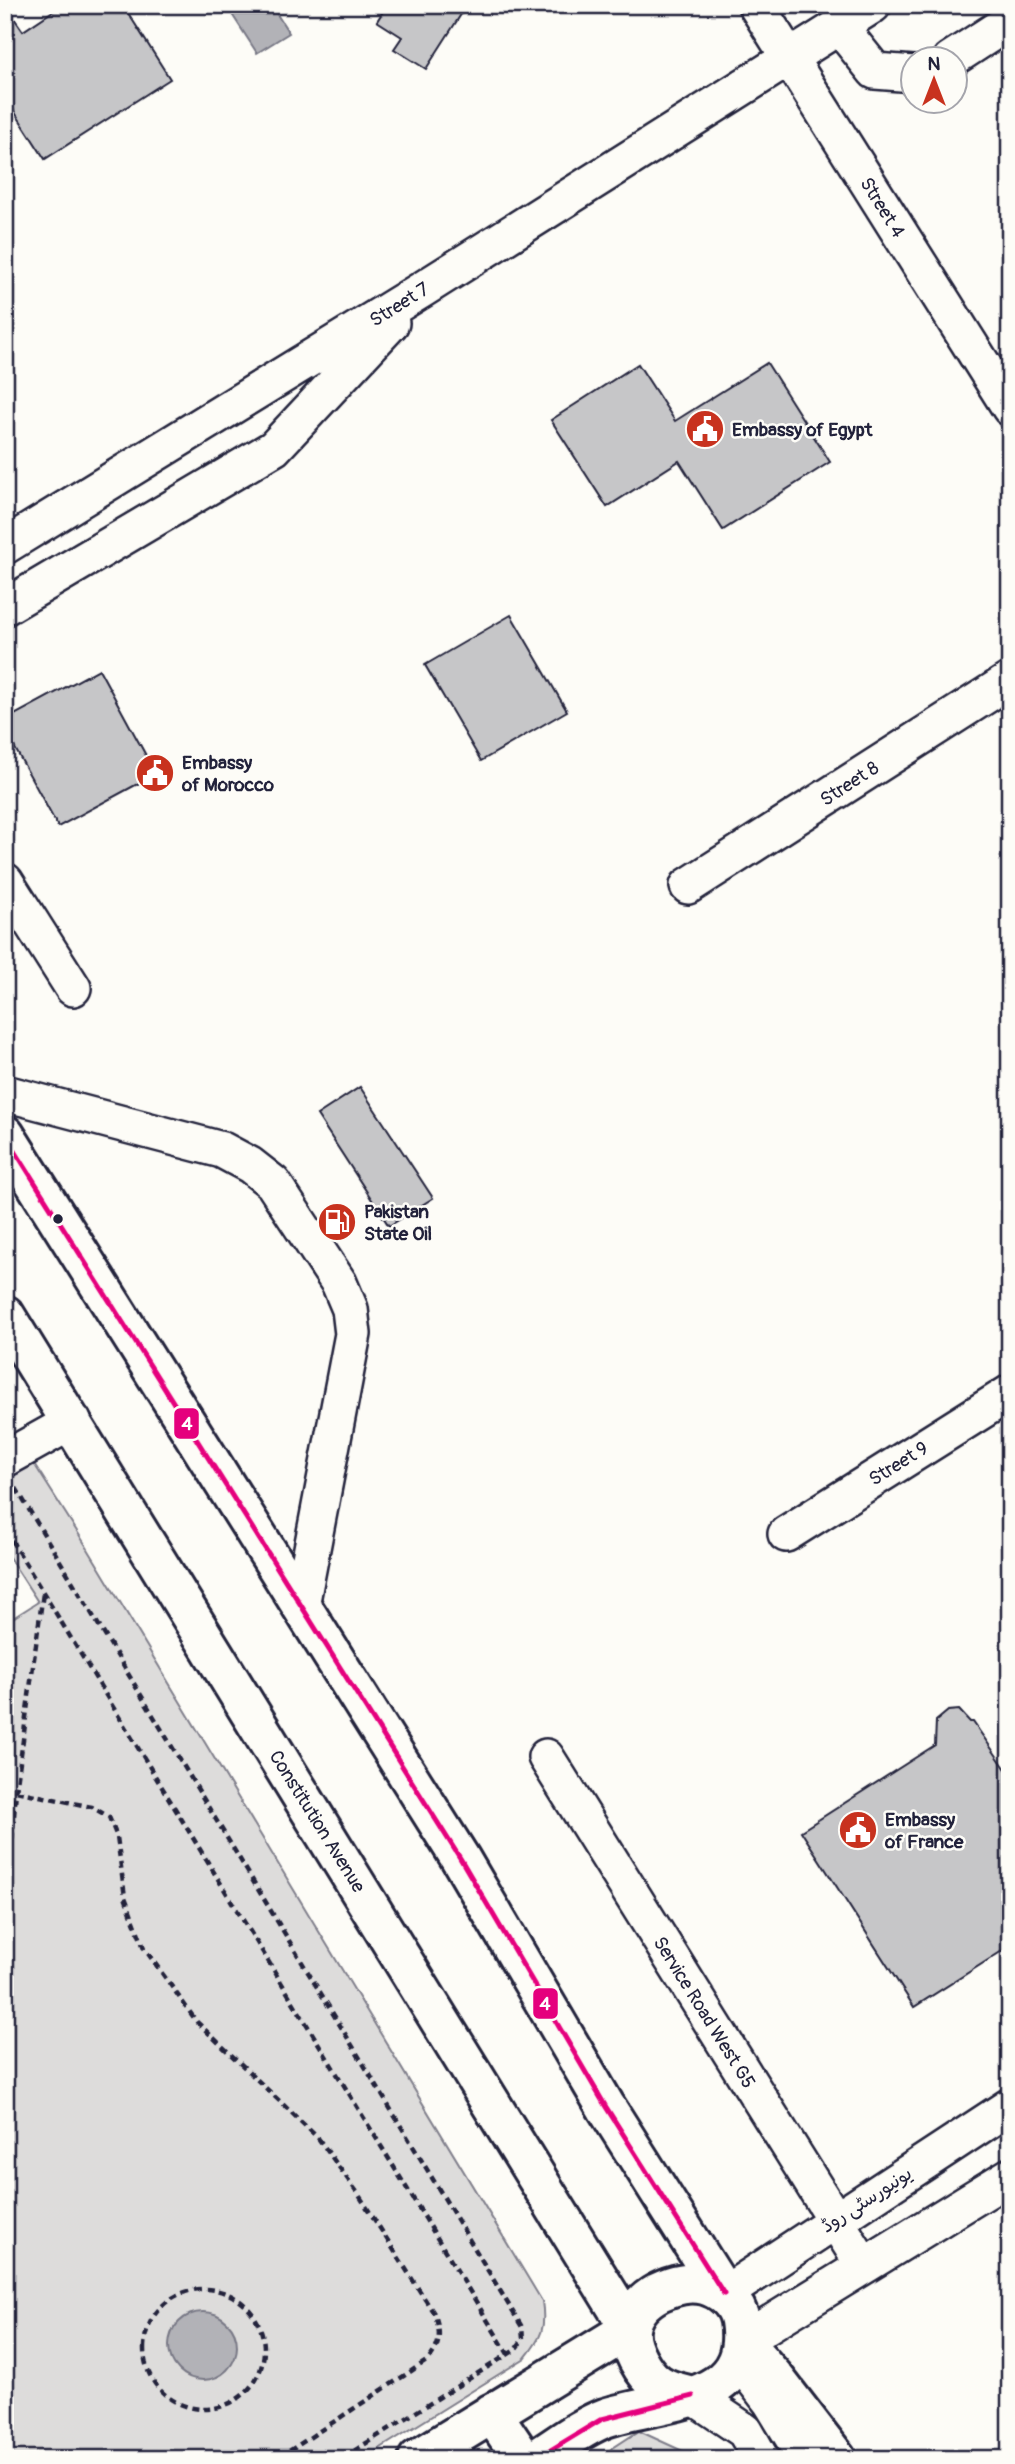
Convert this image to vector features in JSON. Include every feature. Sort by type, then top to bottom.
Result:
[{"type":"main road","points":[[5,1135],[460,1858],[606,2107],[740,2317],[740,2351],[725,2380],[708,2391],[693,2396],[602,2419],[536,2459]]},
{"type":"main road","name":"Constitution Avenue","points":[[5,1315],[73,1421],[630,2329]]},
{"type":"main road","points":[[693,2396],[657,2384],[634,2350],[630,2329],[639,2307],[660,2292],[678,2285],[691,2283],[724,2294]]},
{"type":"main road","points":[[418,2459],[630,2329]]},
{"type":"main road","points":[[740,2351],[773,2375],[837,2459]]},
{"type":"main road","points":[[492,2413],[523,2459]]},
{"type":"street","name":"Street 4","points":[[756,5],[1010,408]]},
{"type":"street","name":"Street 7","points":[[5,546],[423,289],[873,5]]},
{"type":"street","points":[[970,47],[1010,22]]},
{"type":"street","points":[[839,26],[875,71],[900,73]]},
{"type":"street","points":[[5,607],[274,448],[423,289]]},
{"type":"street","name":"Street 8","points":[[688,886],[1010,680]]},
{"type":"street","points":[[5,881],[73,988]]},
{"type":"street","points":[[5,1093],[222,1150],[250,1165],[273,1183],[339,1283],[350,1309],[353,1335],[301,1606]]},
{"type":"street","name":"Street 9","points":[[786,1534],[1010,1393]]},
{"type":"street","points":[[9,1471],[73,1421]]},
{"type":"street","name":"Service Road West G5","points":[[546,1757],[864,2266]]},
{"type":"street","name":"یونیورسٹی روڈ","points":[[724,2294],[1010,2106]]},
{"type":"street","points":[[806,2459],[740,2351],[864,2266],[1010,2176]]},
{"type":"street","points":[[693,2396],[745,2431],[761,2459]]},
{"type":"path","points":[[9,1471],[522,2327],[523,2339],[508,2354],[341,2459]]},
{"type":"path","points":[[5,1530],[508,2354]]},
{"type":"path","points":[[5,1887],[10,1866],[16,1791],[43,1592]]},
{"type":"path","points":[[16,1791],[92,1808],[109,1817],[117,1837],[125,1897],[145,1948],[197,2022],[318,2138],[357,2192],[435,2315],[439,2341],[428,2360],[278,2459]]},
{"type":"path","points":[[194,2289],[213,2289],[231,2295],[246,2305],[264,2338],[264,2357],[258,2375],[247,2391],[232,2402],[214,2408],[195,2408],[177,2403],[161,2392],[150,2376],[144,2359],[144,2340],[149,2322],[160,2307],[176,2295],[194,2289]]},
{"type":"shaded area","points":[[226,5],[271,5],[289,33],[257,53]]},
{"type":"shaded area","points":[[19,1440],[85,1544],[542,2301],[541,2332],[525,2358],[363,2459],[5,2459],[5,1623],[38,1602],[5,1551],[5,1449]]},
{"type":"shaded area","points":[[210,2312],[231,2327],[237,2339],[235,2359],[227,2370],[210,2380],[196,2380],[179,2370],[171,2359],[169,2339],[179,2322],[190,2314]]},
{"type":"shaded area","points":[[639,2431],[700,2459],[596,2459]]},
{"type":"building","points":[[5,5],[23,31],[62,5],[123,5],[170,79],[45,159],[5,97]]},
{"type":"building","points":[[387,5],[467,5],[426,69],[394,49],[402,37],[377,21]]},
{"type":"building","points":[[767,363],[830,462],[723,530],[679,461],[607,507],[551,420],[638,364],[675,421]]},
{"type":"building","points":[[511,615],[567,711],[481,761],[425,665]]},
{"type":"building","points":[[99,669],[156,774],[58,827],[5,730],[5,720]]},
{"type":"building","points":[[360,1087],[433,1198],[389,1226],[317,1115]]},
{"type":"building","points":[[959,1710],[973,1722],[1010,1775],[1010,1946],[914,2007],[801,1831],[935,1745],[936,1721],[948,1711]]},
{"type":"transit line","name":"4","points":[[5,1135],[460,1858],[606,2107],[724,2294]]},
{"type":"transit line","name":"4","points":[[536,2459],[602,2419],[693,2396]]},
{"type":"place","name":"Embassy of Egypt","points":[[705,429]]},
{"type":"place","name":"Embassy of Morocco","points":[[155,773]]},
{"type":"place","name":"Pakistan State Oil","points":[[337,1222]]},
{"type":"place","name":"Embassy of France","points":[[858,1830]]}]
